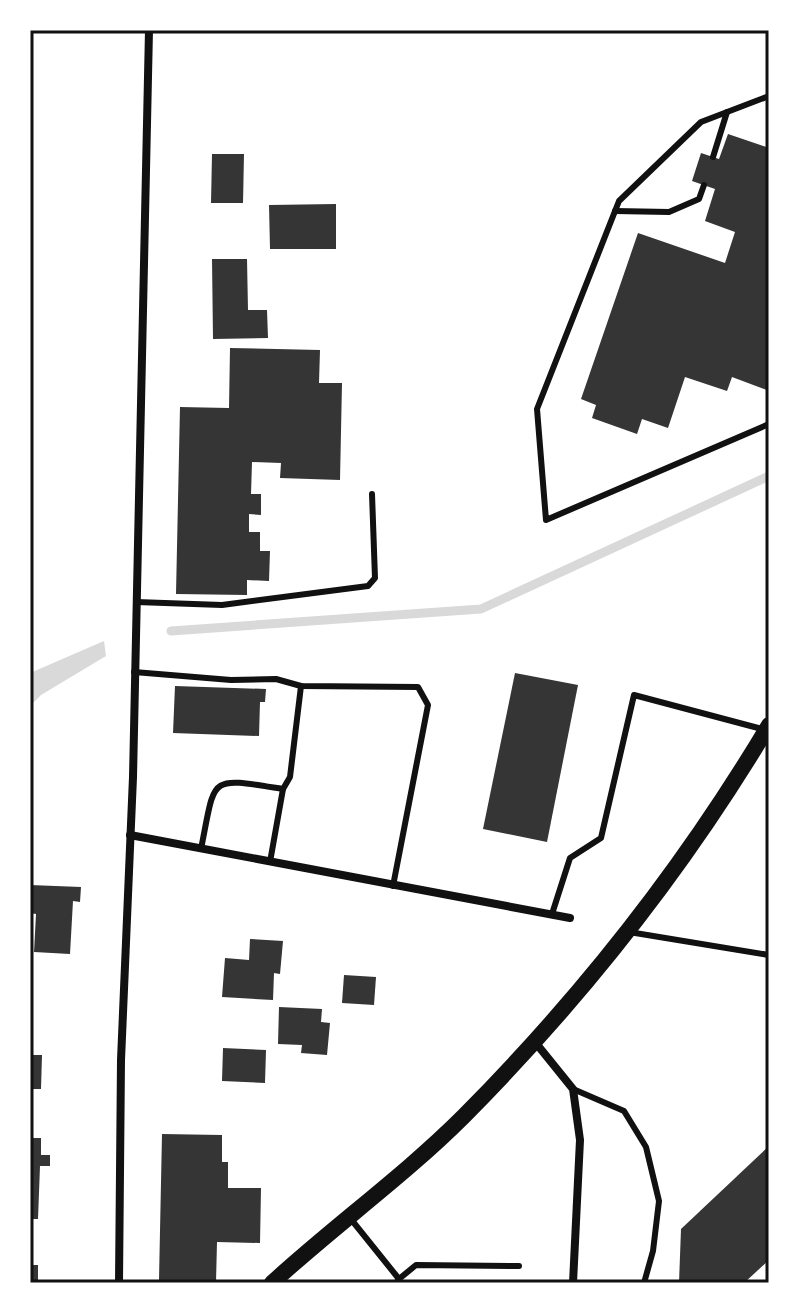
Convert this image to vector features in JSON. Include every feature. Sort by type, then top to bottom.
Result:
[{"type":"main road","points":[[272,1283],[462,1117],[534,1041],[625,931],[734,783],[767,728]]},
{"type":"street","points":[[119,1283],[121,1060],[130,835],[149,30]]},
{"type":"street","points":[[130,835],[570,918]]},
{"type":"street","points":[[534,1041],[573,1089],[580,1140],[573,1283]]},
{"type":"lane","points":[[769,96],[701,122],[619,201],[537,409],[546,520],[769,424]]},
{"type":"lane","points":[[713,157],[727,112]]},
{"type":"lane","points":[[615,211],[669,212],[699,199],[704,185]]},
{"type":"lane","points":[[136,602],[222,605],[368,586],[375,578],[372,494]]},
{"type":"lane","points":[[134,672],[218,679],[276,679],[301,686],[418,687],[428,705],[393,886]]},
{"type":"lane","points":[[270,862],[283,789],[290,777],[301,686]]},
{"type":"lane","points":[[552,914],[570,858],[601,838],[634,695],[767,728]]},
{"type":"lane","points":[[201,849],[212,796],[219,785],[227,780],[283,789]]},
{"type":"lane","points":[[625,931],[769,955]]},
{"type":"lane","points":[[573,1089],[624,1111],[646,1147],[659,1201],[653,1251],[644,1283]]},
{"type":"lane","points":[[349,1217],[398,1281],[416,1265],[519,1266]]},
{"type":"shaded area","points":[[104,641],[106,656],[41,695],[30,706],[30,673]]},
{"type":"building","points":[[728,134],[769,148],[767,390],[732,377],[727,391],[685,377],[668,428],[642,419],[637,434],[592,418],[596,405],[581,399],[638,233],[725,263],[735,232],[705,221],[715,189],[692,181],[701,153],[719,159]]},
{"type":"building","points":[[212,154],[244,154],[243,203],[211,203]]},
{"type":"building","points":[[336,204],[336,249],[270,249],[269,205]]},
{"type":"building","points":[[212,259],[247,259],[248,310],[267,310],[268,338],[213,339]]},
{"type":"building","points":[[230,348],[320,350],[319,383],[342,383],[340,480],[280,478],[281,463],[252,462],[251,494],[261,494],[261,515],[249,514],[249,532],[260,532],[260,551],[270,551],[269,581],[247,580],[247,595],[176,594],[180,407],[229,408]]},
{"type":"building","points":[[515,673],[578,685],[547,842],[483,829]]},
{"type":"building","points":[[175,686],[266,689],[265,702],[260,702],[259,736],[173,733]]},
{"type":"building","points":[[30,885],[81,887],[80,902],[73,901],[70,954],[34,952],[36,914],[30,913]]},
{"type":"building","points":[[250,939],[283,941],[280,974],[274,973],[273,1000],[222,997],[225,958],[249,960]]},
{"type":"building","points":[[344,975],[376,977],[374,1005],[342,1003]]},
{"type":"building","points":[[279,1007],[322,1009],[321,1022],[330,1023],[327,1055],[301,1053],[302,1045],[278,1044]]},
{"type":"building","points":[[223,1048],[266,1050],[265,1083],[222,1081]]},
{"type":"building","points":[[30,1055],[42,1055],[41,1089],[30,1089]]},
{"type":"building","points":[[162,1134],[222,1135],[222,1162],[228,1162],[228,1188],[261,1188],[260,1243],[217,1242],[216,1282],[159,1280]]},
{"type":"building","points":[[30,1138],[41,1138],[41,1155],[50,1155],[50,1166],[40,1166],[38,1219],[30,1219]]},
{"type":"building","points":[[769,1146],[769,1260],[744,1283],[679,1283],[681,1229]]},
{"type":"building","points":[[30,1265],[38,1265],[38,1283],[30,1283]]},
{"type":"waterway","points":[[171,631],[481,609],[769,476]]}]
